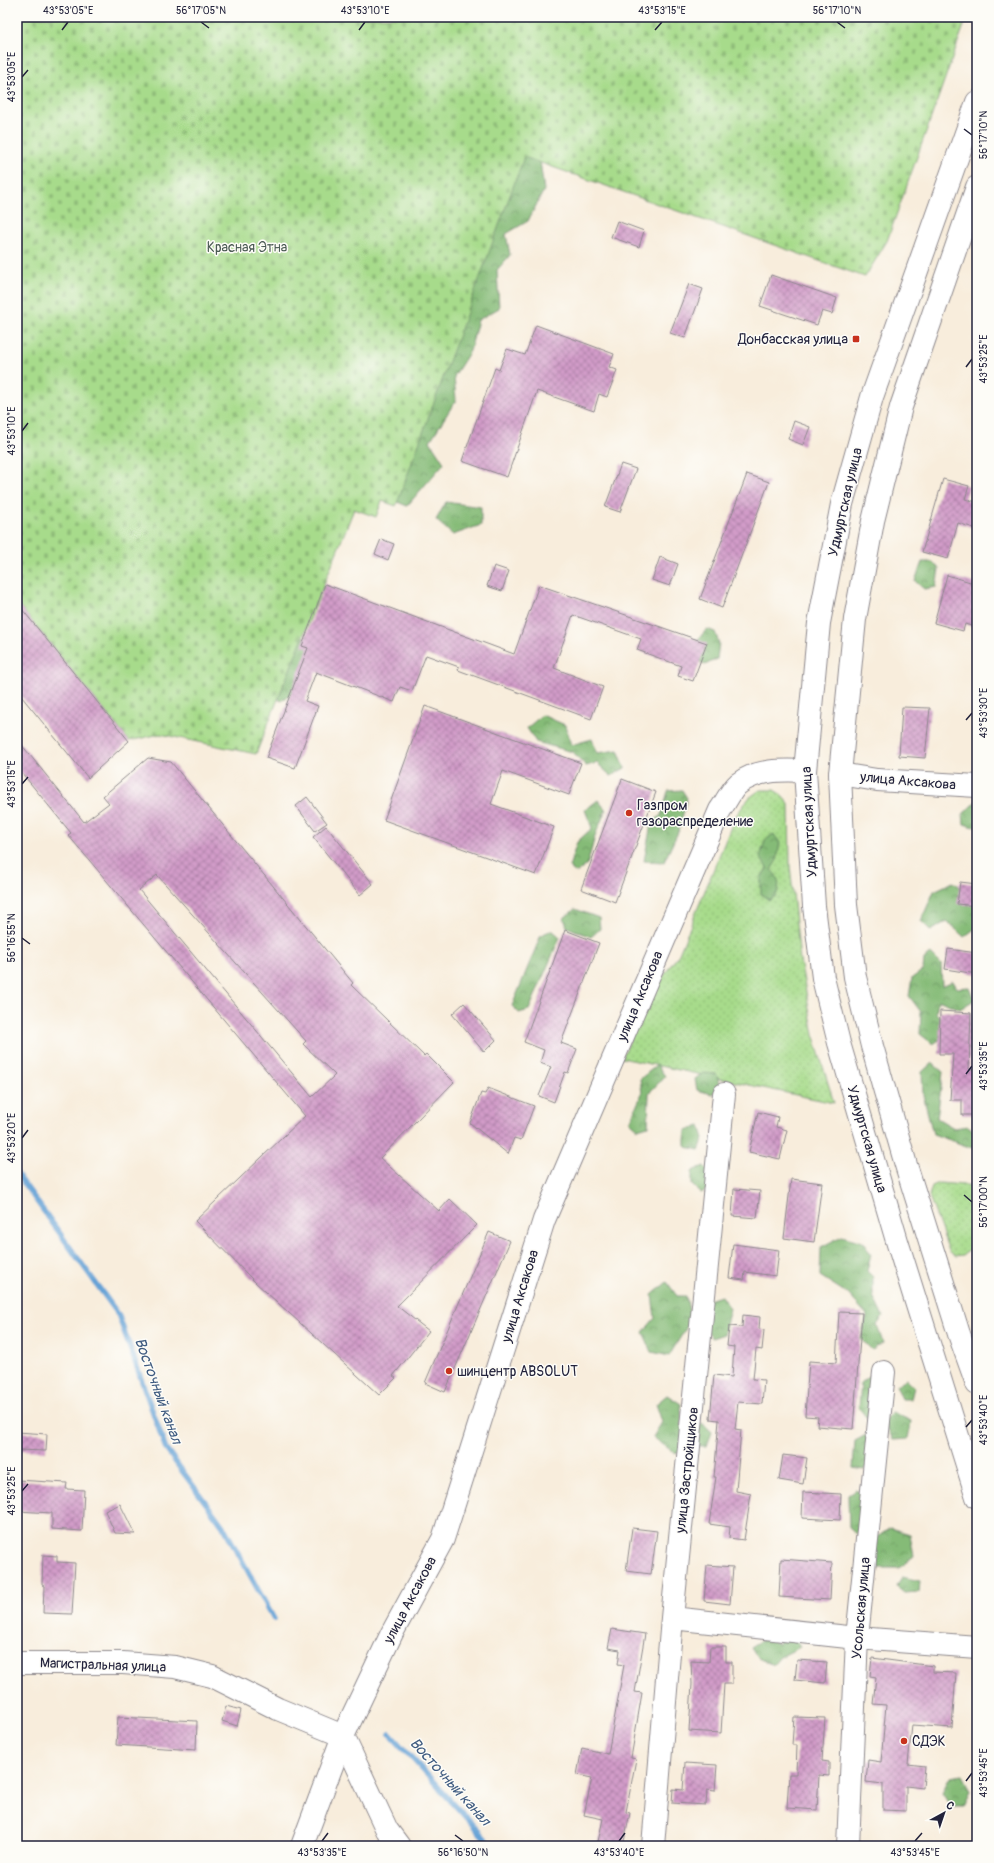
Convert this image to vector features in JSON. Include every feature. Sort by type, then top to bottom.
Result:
[{"type":"street","name":"Удмуртская улица","points":[[977,102],[872,397],[842,504],[819,623],[805,771],[814,906],[823,978],[839,1043],[888,1212],[977,1496]]},
{"type":"street","points":[[977,187],[900,407],[873,521],[855,619],[840,774],[846,905],[855,978],[872,1046],[906,1165],[959,1334],[977,1384]]},
{"type":"street","name":"улица Аксакова","points":[[302,1846],[343,1736],[392,1633],[443,1539],[544,1220],[720,810],[737,785],[752,775],[777,770],[840,774],[877,780],[977,786]]},
{"type":"street","name":"улица Застройщиков","points":[[653,1846],[672,1618],[724,1094]]},
{"type":"street","name":"Усольская улица","points":[[848,1846],[857,1638],[884,1372]]},
{"type":"street","points":[[672,1618],[857,1638],[977,1647]]},
{"type":"street","name":"Магистральная улица","points":[[17,1663],[123,1663],[175,1667],[212,1676],[278,1709],[343,1736]]},
{"type":"street","points":[[343,1736],[387,1830],[399,1846]]},
{"type":"green space","name":"Красная Этна","points":[[17,17],[967,17],[887,241],[865,277],[524,157],[396,506],[382,501],[376,517],[354,509],[256,754],[160,734],[129,741],[17,603]]},
{"type":"green space","points":[[536,131],[544,190],[528,221],[506,234],[510,255],[497,270],[499,308],[478,320],[470,351],[454,376],[456,400],[430,441],[444,463],[407,506],[381,495],[360,503],[296,553]]},
{"type":"green space","points":[[446,502],[481,507],[481,525],[453,535],[436,520]]},
{"type":"green space","points":[[922,562],[933,562],[939,569],[936,587],[924,589],[915,581]]},
{"type":"green space","points":[[707,629],[715,632],[719,643],[717,659],[705,665],[695,659],[694,644]]},
{"type":"green space","points":[[283,632],[309,639],[313,650],[296,691],[281,701],[274,696]]},
{"type":"green space","points":[[542,715],[565,725],[571,745],[592,739],[597,753],[618,750],[625,768],[611,776],[597,763],[586,766],[573,752],[536,742],[527,728]]},
{"type":"green space","points":[[682,790],[687,798],[679,830],[664,862],[644,861],[651,824],[661,815],[668,791]]},
{"type":"green space","points":[[760,790],[774,790],[782,795],[789,803],[790,865],[800,960],[815,1040],[834,1103],[622,1058],[650,995],[679,954],[735,817],[749,798]]},
{"type":"green space","points":[[598,800],[606,810],[596,833],[587,865],[576,873],[569,867],[577,842],[592,828],[585,810]]},
{"type":"green space","points":[[977,800],[977,825],[974,827],[964,824],[963,814]]},
{"type":"green space","points":[[773,834],[780,842],[777,860],[771,870],[778,879],[779,885],[776,896],[769,900],[761,894],[761,878],[767,868],[760,857],[765,841]]},
{"type":"green space","points":[[953,882],[973,895],[977,927],[964,937],[947,921],[931,931],[921,921],[934,891]]},
{"type":"green space","points":[[575,909],[599,918],[600,929],[591,937],[567,927],[564,918]]},
{"type":"green space","points":[[552,930],[560,937],[529,1010],[519,1013],[512,1006],[541,935]]},
{"type":"green space","points":[[931,954],[941,964],[942,986],[953,981],[957,988],[969,987],[974,1000],[960,1009],[938,1000],[936,1013],[945,1022],[944,1037],[933,1044],[920,1034],[921,1012],[909,996],[912,978],[923,970],[924,959]]},
{"type":"green space","points":[[932,1063],[943,1072],[937,1118],[954,1128],[968,1126],[977,1133],[977,1140],[972,1148],[933,1134],[923,1095],[922,1072]]},
{"type":"green space","points":[[657,1065],[665,1076],[649,1093],[648,1126],[638,1129],[630,1122],[642,1093],[640,1079]]},
{"type":"green space","points":[[703,1073],[716,1074],[721,1087],[712,1094],[697,1090],[695,1079]]},
{"type":"green space","points":[[700,1126],[704,1138],[699,1150],[686,1147],[686,1130]]},
{"type":"green space","points":[[704,1166],[712,1174],[712,1187],[701,1193],[692,1185],[692,1171]]},
{"type":"green space","points":[[939,1183],[977,1186],[977,1245],[963,1255],[955,1256],[949,1251],[929,1196],[932,1186]]},
{"type":"green space","points":[[842,1236],[863,1242],[871,1255],[867,1271],[873,1277],[873,1296],[883,1317],[877,1325],[883,1343],[872,1350],[861,1339],[867,1315],[848,1294],[820,1276],[821,1247]]},
{"type":"green space","points":[[667,1282],[677,1296],[686,1296],[691,1320],[669,1356],[652,1352],[643,1332],[655,1318],[652,1295]]},
{"type":"green space","points":[[721,1296],[730,1308],[724,1334],[712,1338],[705,1330],[709,1300]]},
{"type":"green space","points":[[873,1373],[877,1404],[867,1418],[859,1408],[861,1383]]},
{"type":"green space","points":[[906,1379],[914,1387],[911,1399],[902,1399],[896,1385]]},
{"type":"green space","points":[[667,1395],[681,1404],[682,1429],[702,1423],[712,1432],[707,1446],[688,1446],[676,1454],[653,1437],[662,1422],[656,1404]]},
{"type":"green space","points":[[892,1412],[911,1421],[908,1439],[893,1440],[884,1420]]},
{"type":"green space","points":[[866,1435],[872,1457],[864,1470],[853,1468],[855,1441]]},
{"type":"green space","points":[[856,1490],[865,1496],[857,1535],[849,1528],[848,1495]]},
{"type":"green space","points":[[890,1528],[910,1534],[914,1557],[899,1568],[878,1568],[872,1557],[876,1538]]},
{"type":"green space","points":[[902,1577],[920,1581],[919,1592],[904,1593],[897,1587]]},
{"type":"green space","points":[[794,1635],[800,1647],[780,1657],[773,1665],[758,1658],[751,1647],[767,1637],[778,1644],[783,1636]]},
{"type":"green space","points":[[963,1775],[971,1790],[964,1806],[951,1806],[942,1792],[950,1777]]},
{"type":"building","points":[[617,221],[644,231],[639,247],[611,237]]},
{"type":"building","points":[[771,275],[837,298],[832,314],[822,311],[817,325],[760,306]]},
{"type":"building","points":[[689,284],[703,289],[685,338],[670,333]]},
{"type":"building","points":[[536,325],[614,354],[609,367],[617,370],[607,397],[599,394],[594,411],[537,391],[507,477],[462,461],[495,368],[499,370],[507,349],[525,355]]},
{"type":"building","points":[[794,421],[810,427],[803,445],[788,439]]},
{"type":"building","points":[[621,464],[636,469],[620,512],[605,507]]},
{"type":"building","points":[[747,474],[769,482],[722,608],[700,599]]},
{"type":"building","points":[[943,479],[969,486],[965,499],[977,502],[977,529],[958,523],[948,559],[922,552]]},
{"type":"building","points":[[381,539],[394,544],[388,560],[375,554]]},
{"type":"building","points":[[660,557],[678,564],[670,586],[652,580]]},
{"type":"building","points":[[494,566],[509,571],[502,591],[487,586]]},
{"type":"building","points":[[947,575],[977,584],[977,628],[965,624],[963,631],[934,623]]},
{"type":"building","points":[[325,584],[514,654],[539,585],[707,643],[693,681],[678,676],[681,666],[637,650],[641,639],[573,615],[554,668],[603,687],[591,719],[458,670],[459,667],[426,655],[412,691],[400,687],[394,702],[316,672],[305,701],[318,706],[295,768],[266,758],[308,648],[302,646]]},
{"type":"building","points":[[17,603],[129,741],[88,778],[17,691]]},
{"type":"building","points":[[425,706],[581,763],[569,795],[503,771],[491,804],[554,827],[536,875],[384,820]]},
{"type":"building","points":[[902,707],[930,708],[925,758],[899,756]]},
{"type":"building","points":[[17,739],[84,822],[109,803],[103,796],[148,758],[171,762],[353,983],[351,985],[424,1056],[426,1054],[454,1082],[380,1158],[439,1211],[450,1199],[477,1225],[397,1306],[429,1331],[393,1376],[396,1378],[379,1395],[255,1282],[195,1221],[305,1116],[68,835],[71,833],[17,767]],"holes":[[[157,875],[306,1041],[303,1044],[335,1075],[312,1097],[139,890]]]},
{"type":"building","points":[[622,779],[656,792],[615,902],[581,889]]},
{"type":"building","points":[[307,797],[327,823],[315,831],[296,806]]},
{"type":"building","points":[[326,826],[373,884],[360,895],[313,837]]},
{"type":"building","points":[[960,882],[977,884],[977,906],[957,904]]},
{"type":"building","points":[[565,930],[599,943],[561,1043],[577,1049],[568,1073],[565,1072],[554,1102],[539,1096],[551,1067],[540,1063],[544,1050],[524,1042]]},
{"type":"building","points":[[948,949],[977,953],[977,974],[945,969]]},
{"type":"building","points":[[464,1003],[496,1040],[484,1052],[452,1014]]},
{"type":"building","points":[[940,1011],[971,1013],[969,1069],[977,1070],[977,1115],[962,1115],[962,1100],[950,1100],[953,1054],[939,1054]]},
{"type":"building","points":[[488,1088],[534,1106],[521,1140],[514,1138],[508,1154],[470,1123],[481,1093],[485,1094]]},
{"type":"building","points":[[758,1112],[778,1117],[776,1127],[787,1130],[780,1159],[749,1152]]},
{"type":"building","points":[[791,1179],[822,1183],[814,1242],[784,1238]]},
{"type":"building","points":[[734,1189],[760,1191],[757,1218],[732,1216]]},
{"type":"building","points":[[489,1232],[510,1241],[445,1392],[425,1383]]},
{"type":"building","points":[[733,1244],[779,1250],[776,1276],[745,1272],[744,1280],[729,1278]]},
{"type":"building","points":[[839,1312],[862,1313],[853,1429],[817,1426],[818,1417],[805,1416],[809,1361],[836,1363]]},
{"type":"building","points":[[743,1315],[760,1317],[759,1329],[764,1330],[762,1350],[756,1349],[753,1379],[764,1380],[762,1404],[738,1402],[735,1429],[741,1430],[736,1491],[751,1494],[744,1540],[729,1538],[730,1527],[709,1524],[716,1477],[714,1477],[719,1420],[710,1419],[714,1375],[732,1377],[734,1347],[727,1346],[729,1326],[742,1327]]},
{"type":"building","points":[[17,1432],[47,1434],[46,1451],[17,1450]]},
{"type":"building","points":[[783,1455],[807,1458],[803,1484],[779,1480]]},
{"type":"building","points":[[17,1480],[67,1483],[66,1489],[84,1490],[82,1531],[52,1529],[52,1513],[17,1511]]},
{"type":"building","points":[[803,1492],[841,1494],[840,1520],[802,1518]]},
{"type":"building","points":[[120,1504],[135,1534],[115,1533],[105,1511]]},
{"type":"building","points":[[632,1528],[657,1531],[651,1574],[626,1571]]},
{"type":"building","points":[[43,1555],[57,1556],[57,1562],[75,1563],[72,1614],[43,1613]]},
{"type":"building","points":[[781,1559],[832,1563],[830,1600],[779,1597]]},
{"type":"building","points":[[707,1565],[733,1567],[730,1604],[704,1601]]},
{"type":"building","points":[[612,1629],[645,1634],[635,1692],[642,1693],[631,1758],[636,1759],[626,1812],[630,1813],[623,1846],[597,1846],[603,1819],[584,1815],[592,1778],[577,1775],[582,1748],[608,1754],[624,1665],[618,1664],[620,1650],[608,1648]]},
{"type":"building","points":[[710,1647],[726,1647],[726,1662],[732,1662],[732,1684],[724,1684],[721,1733],[689,1731],[692,1684],[691,1661],[709,1662]]},
{"type":"building","points":[[872,1658],[933,1666],[933,1672],[956,1673],[952,1728],[912,1725],[908,1764],[925,1766],[923,1788],[906,1786],[906,1811],[883,1810],[883,1784],[866,1782],[868,1760],[881,1762],[886,1705],[873,1704],[876,1677],[870,1676]]},
{"type":"building","points":[[797,1660],[827,1662],[825,1683],[795,1680]]},
{"type":"building","points":[[226,1706],[241,1710],[237,1726],[222,1721]]},
{"type":"building","points":[[118,1717],[197,1721],[196,1750],[116,1745]]},
{"type":"building","points":[[794,1717],[825,1718],[822,1761],[829,1762],[829,1776],[819,1775],[817,1810],[787,1808],[789,1774],[796,1774],[797,1745],[792,1745]]},
{"type":"building","points":[[685,1763],[717,1765],[715,1791],[707,1790],[706,1805],[672,1803],[673,1789],[683,1790]]},
{"type":"waterway","name":"Восточный канал","points":[[17,1174],[118,1314],[166,1449],[225,1529],[274,1619]]},
{"type":"waterway","name":"Восточный канал","points":[[390,1734],[492,1846]]},
{"type":"place","name":"Донбасская улица","points":[[856,339]]},
{"type":"place","name":"Газпром газораспределение","points":[[629,813]]},
{"type":"place","name":"шинцентр ABSOLUT","points":[[449,1371]]},
{"type":"place","name":"СДЭК","points":[[904,1741]]}]
